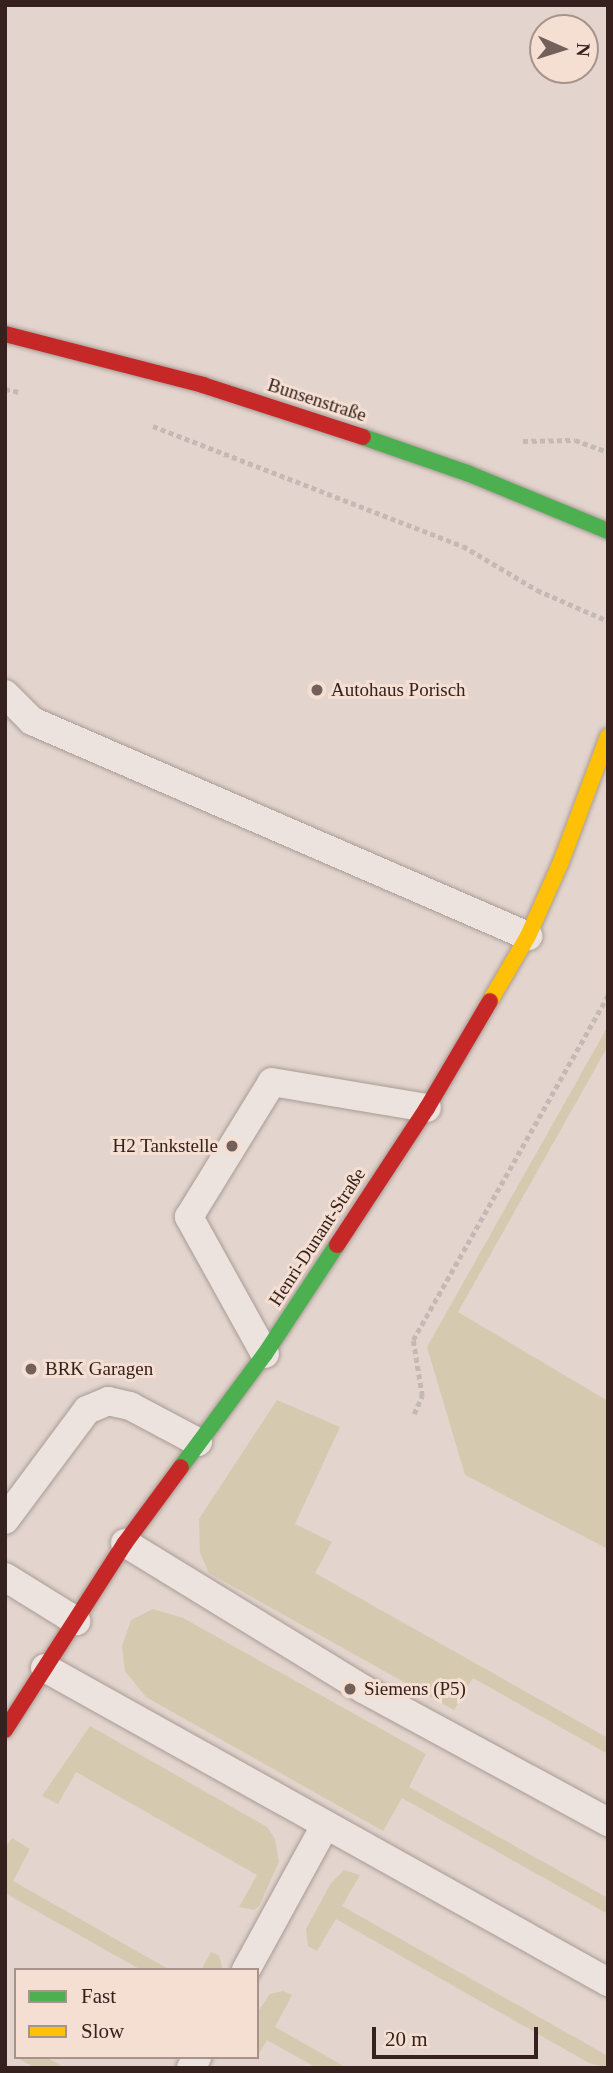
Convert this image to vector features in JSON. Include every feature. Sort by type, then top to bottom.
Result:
[{"type":"street","name":"Bunsenstraße","points":[[5,334],[202,385],[320,422],[467,473],[608,531]]},
{"type":"street","name":"Henri-Dunant-Straße","points":[[5,1730],[125,1543],[265,1354],[426,1108],[527,936],[608,736]]},
{"type":"lane","points":[[5,694],[32,721],[527,936]]},
{"type":"lane","points":[[265,1354],[189,1217],[272,1082],[426,1108]]},
{"type":"lane","points":[[5,1520],[87,1410],[108,1401],[130,1406],[198,1442]]},
{"type":"lane","points":[[125,1543],[363,1689],[608,1822]]},
{"type":"lane","points":[[5,1577],[76,1621]]},
{"type":"lane","points":[[45,1668],[608,1982]]},
{"type":"lane","points":[[247,1968],[325,1826]]},
{"type":"path","points":[[5,389],[30,394]]},
{"type":"path","points":[[144,422],[463,546],[537,590],[608,621]]},
{"type":"path","points":[[414,1413],[422,1396],[412,1340],[608,995]]},
{"type":"shaded area","points":[[608,1026],[608,1046],[458,1312],[608,1401],[608,1549],[465,1475],[427,1347]]},
{"type":"shaded area","points":[[277,1400],[340,1427],[295,1524],[332,1542],[315,1573],[608,1738],[608,1754],[473,1678],[454,1710],[209,1573],[200,1553],[199,1519]]},
{"type":"shaded area","points":[[153,1609],[183,1618],[426,1754],[409,1787],[608,1898],[608,1914],[402,1798],[383,1831],[146,1697],[125,1671],[122,1646],[131,1620]]},
{"type":"shaded area","points":[[90,1726],[267,1827],[275,1839],[279,1862],[259,1906],[254,1910],[239,1907],[257,1875],[76,1772],[58,1804],[42,1796]]},
{"type":"shaded area","points":[[12,1838],[30,1849],[13,1881],[166,1968],[137,1968],[5,1893],[5,1848]]},
{"type":"shaded area","points":[[344,1870],[360,1875],[342,1906],[608,2056],[608,2068],[589,2063],[336,1919],[317,1951],[308,1946],[306,1929],[331,1883]]},
{"type":"shaded area","points":[[211,1952],[219,1955],[222,1968],[202,1968]]},
{"type":"shaded area","points":[[283,1991],[292,1995],[275,2027],[347,2068],[317,2068],[267,2040],[259,2054],[259,2010],[270,1994]]},
{"type":"shaded area","points":[[19,2059],[49,2059],[65,2068],[35,2068]]},
{"type":"traffic: fast","points":[[363,437],[467,473],[608,531]]},
{"type":"traffic: fast","points":[[181,1467],[265,1354],[337,1245]]},
{"type":"traffic: slow","points":[[490,1001],[528,936],[561,862],[608,736]]},
{"type":"traffic: jam","points":[[5,334],[203,385],[363,437]]},
{"type":"traffic: jam","points":[[337,1245],[427,1108],[490,1001]]},
{"type":"traffic: jam","points":[[5,1730],[125,1543],[181,1467]]},
{"type":"place","name":"Autohaus Porisch","points":[[317,690]]},
{"type":"place","name":"H2 Tankstelle","points":[[232,1146]]},
{"type":"place","name":"BRK Garagen","points":[[31,1369]]},
{"type":"place","name":"Siemens (P5)","points":[[350,1689]]}]
